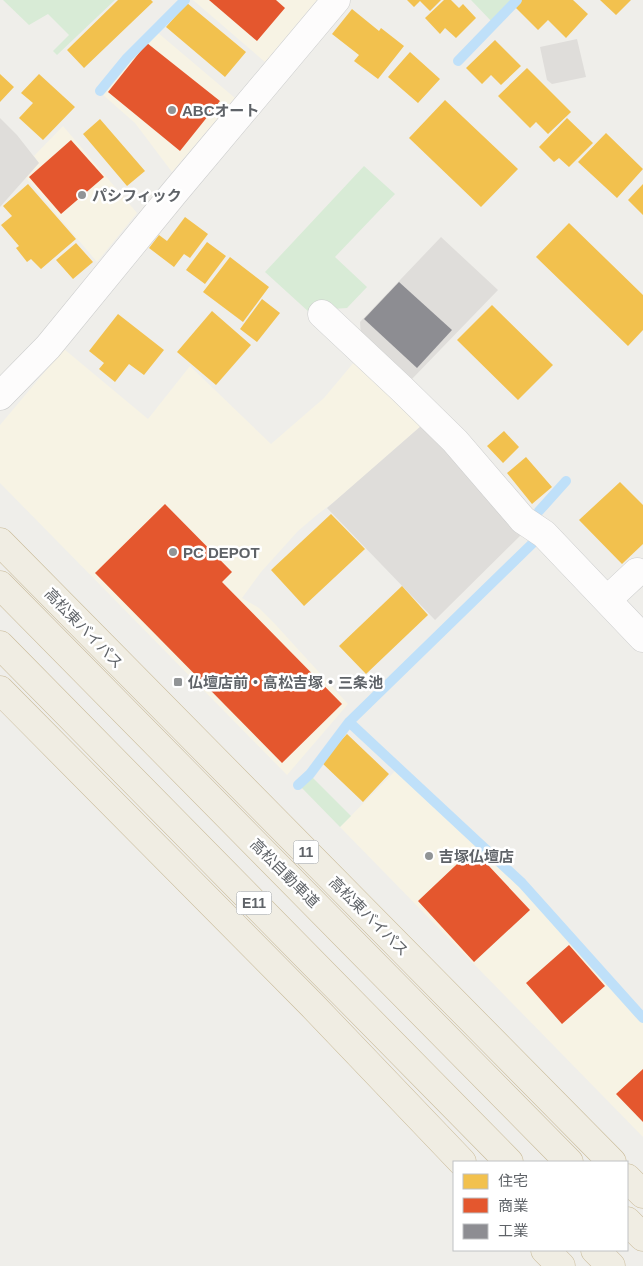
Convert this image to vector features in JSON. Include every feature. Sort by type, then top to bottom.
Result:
[{"type":"highway","name":"高松東バイパス","points":[[0,542],[611,1161]]},
{"type":"highway","name":"高松自動車道","points":[[0,585],[568,1161]]},
{"type":"highway","name":"E11","points":[[0,645],[508,1161]]},
{"type":"highway","points":[[0,690],[312,1005],[461,1161]]},
{"type":"highway","points":[[628,1179],[643,1194]]},
{"type":"highway","points":[[628,1222],[643,1237]]},
{"type":"highway","points":[[546,1251],[561,1266]]},
{"type":"highway","points":[[596,1251],[611,1266]]},
{"type":"street","points":[[0,396],[48,347],[336,0]]},
{"type":"street","points":[[322,314],[456,441],[523,520],[544,534],[643,638]]},
{"type":"street","points":[[607,600],[637,572]]},
{"type":"shaded area","points":[[193,0],[317,0],[265,62]]},
{"type":"shaded area","name":"ABCオート","points":[[157,32],[235,98],[172,172],[135,123],[102,94],[128,60]]},
{"type":"shaded area","points":[[577,39],[586,77],[552,84],[547,80],[540,47]]},
{"type":"shaded area","points":[[0,118],[17,135],[39,163],[0,207]]},
{"type":"shaded area","name":"パシフィック","points":[[63,126],[137,213],[97,262],[26,178],[39,163],[34,156]]},
{"type":"shaded area","points":[[441,237],[498,290],[411,380],[361,336],[360,322]]},
{"type":"shaded area","name":"PC DEPOT","points":[[64,349],[148,419],[190,366],[271,444],[324,398],[355,361],[421,426],[338,499],[298,531],[261,572],[242,598],[259,608],[274,623],[348,704],[287,775],[0,483],[0,425]]},
{"type":"shaded area","points":[[421,426],[448,450],[522,534],[435,620],[327,508]]},
{"type":"shaded area","name":"吉塚仏壇店","points":[[397,769],[521,885],[643,1021],[643,1137],[340,827]]},
{"type":"green space","points":[[3,0],[115,0],[57,55],[53,51],[69,35],[48,14],[29,25]]},
{"type":"green space","points":[[471,0],[514,0],[493,23]]},
{"type":"green space","points":[[364,166],[395,194],[335,257],[367,287],[347,308],[333,309],[323,300],[310,313],[265,272]]},
{"type":"green space","points":[[311,776],[351,816],[340,827],[300,786]]},
{"type":"building: 住宅","points":[[118,0],[151,0],[153,2],[84,68],[67,50]]},
{"type":"building: 住宅","points":[[407,0],[441,0],[430,11],[420,1],[414,7]]},
{"type":"building: 住宅","points":[[444,0],[451,0],[459,8],[463,4],[476,18],[456,38],[445,28],[440,34],[425,18]]},
{"type":"building: 住宅","points":[[521,0],[573,0],[588,14],[566,38],[548,20],[538,30],[515,7]]},
{"type":"building: 住宅","points":[[600,0],[631,0],[616,15]]},
{"type":"building: 住宅","points":[[187,3],[246,52],[225,77],[166,27]]},
{"type":"building: 住宅","points":[[352,9],[379,31],[381,28],[404,46],[378,79],[354,61],[359,55],[332,34]]},
{"type":"building: 住宅","points":[[495,40],[521,66],[501,85],[491,75],[482,84],[466,68]]},
{"type":"building: 住宅","points":[[410,52],[440,79],[418,103],[388,77]]},
{"type":"building: 住宅","points":[[527,68],[571,112],[548,134],[536,122],[530,128],[498,96]]},
{"type":"building: 住宅","points":[[0,74],[14,87],[0,102]]},
{"type":"building: 住宅","points":[[39,74],[75,107],[43,140],[19,118],[33,103],[21,93]]},
{"type":"building: 住宅","points":[[445,100],[518,169],[481,207],[409,138]]},
{"type":"building: 住宅","points":[[567,118],[593,143],[569,167],[559,158],[554,162],[539,147]]},
{"type":"building: 住宅","points":[[100,119],[145,171],[127,186],[83,134]]},
{"type":"building: 住宅","points":[[606,133],[643,169],[617,198],[578,162]]},
{"type":"building: 住宅","points":[[28,184],[76,239],[41,269],[31,259],[27,262],[16,248],[19,246],[1,225],[12,216],[3,206]]},
{"type":"building: 住宅","points":[[643,184],[643,215],[628,200]]},
{"type":"building: 住宅","points":[[185,217],[208,234],[190,258],[184,254],[174,267],[149,248],[159,235],[167,241]]},
{"type":"building: 住宅","points":[[569,223],[643,295],[643,330],[628,346],[536,257]]},
{"type":"building: 住宅","points":[[207,242],[226,256],[205,284],[186,270]]},
{"type":"building: 住宅","points":[[76,243],[93,262],[73,279],[56,260]]},
{"type":"building: 住宅","points":[[230,257],[269,287],[243,322],[203,292]]},
{"type":"building: 住宅","points":[[262,299],[280,313],[257,342],[240,329]]},
{"type":"building: 住宅","points":[[492,305],[553,365],[518,400],[457,340]]},
{"type":"building: 住宅","points":[[212,311],[251,345],[216,385],[177,352]]},
{"type":"building: 住宅","points":[[118,314],[164,350],[144,375],[129,364],[115,382],[99,369],[104,363],[89,351]]},
{"type":"building: 住宅","points":[[504,431],[519,447],[503,463],[487,446]]},
{"type":"building: 住宅","points":[[526,457],[552,487],[532,504],[507,473]]},
{"type":"building: 住宅","points":[[620,482],[643,505],[643,544],[622,564],[579,520]]},
{"type":"building: 住宅","points":[[331,514],[365,549],[304,606],[271,570]]},
{"type":"building: 住宅","points":[[402,586],[428,615],[366,674],[339,646]]},
{"type":"building: 住宅","points":[[347,734],[389,774],[363,802],[321,762]]},
{"type":"building: 商業","points":[[209,0],[276,0],[285,8],[257,41]]},
{"type":"building: 商業","name":"ABCオート","points":[[147,43],[220,101],[180,151],[108,92]]},
{"type":"building: 商業","points":[[71,140],[104,177],[61,214],[29,177]]},
{"type":"building: 商業","points":[[165,504],[232,572],[222,582],[342,704],[282,763],[95,573]]},
{"type":"building: 商業","points":[[473,849],[530,910],[474,962],[418,901]]},
{"type":"building: 商業","points":[[569,945],[605,986],[562,1024],[526,983]]},
{"type":"building: 商業","points":[[643,1069],[643,1122],[616,1094]]},
{"type":"building: 工業","points":[[399,282],[452,330],[417,368],[364,319]]},
{"type":"waterway","points":[[100,91],[127,58],[185,0]]},
{"type":"waterway","points":[[458,61],[517,0]]},
{"type":"waterway","points":[[539,511],[566,481]]},
{"type":"waterway","points":[[298,785],[310,774],[349,722],[537,539]]},
{"type":"waterway","points":[[349,722],[522,883],[643,1018]]},
{"type":"place","name":"ABCオート","points":[[172,110]]},
{"type":"place","name":"パシフィック","points":[[82,195]]},
{"type":"place","name":"PC DEPOT","points":[[173,552]]},
{"type":"place","name":"仏壇店前・高松吉塚・三条池","points":[[178,682]]},
{"type":"place","name":"吉塚仏壇店","points":[[429,856]]}]
